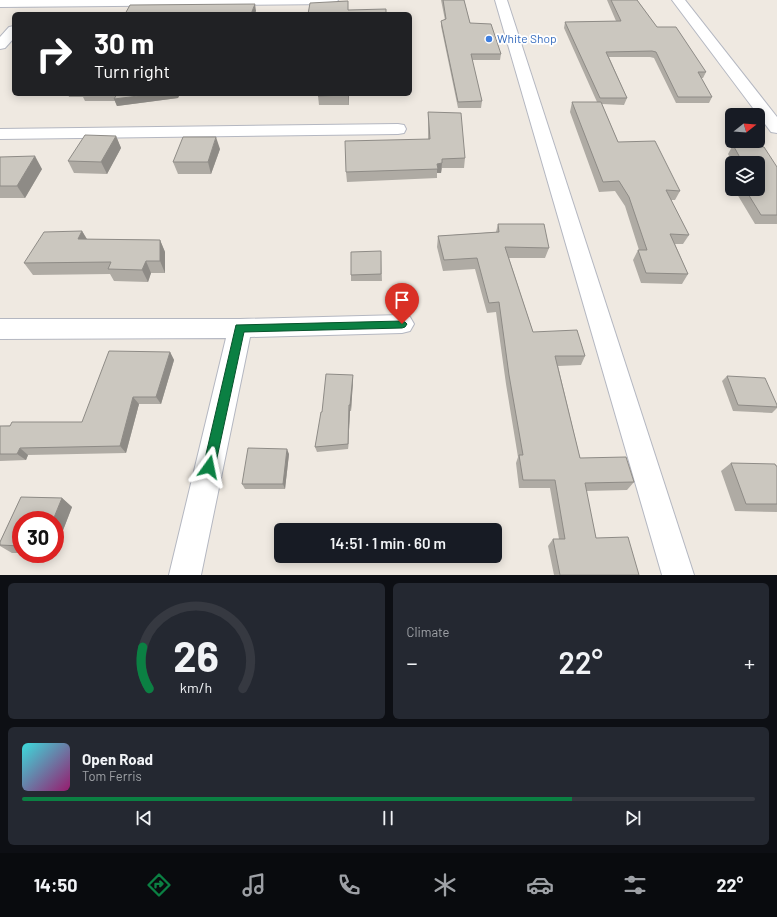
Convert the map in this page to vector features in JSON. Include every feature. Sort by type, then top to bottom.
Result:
[{"type":"street","points":[[0,3],[332,0]]},
{"type":"street","points":[[501,0],[678,575]]},
{"type":"street","points":[[678,0],[777,128]]},
{"type":"street","points":[[31,12],[39,3]]},
{"type":"street","points":[[0,45],[12,32]]},
{"type":"street","points":[[0,134],[398,129]]},
{"type":"street","points":[[0,329],[240,328],[402,324]]},
{"type":"street","points":[[185,575],[240,328]]},
{"type":"building","points":[[443,0],[464,0],[470,23],[491,24],[501,54],[471,54],[482,101],[458,102],[441,21],[446,19]]},
{"type":"building","points":[[611,0],[637,0],[657,27],[676,27],[706,72],[698,72],[712,97],[678,97],[656,52],[652,51],[606,52],[627,98],[600,98],[565,22],[621,21]]},
{"type":"building","points":[[348,1],[348,10],[386,9],[386,12],[308,12],[310,3]]},
{"type":"building","points":[[255,4],[252,12],[126,12],[130,5]]},
{"type":"building","points":[[116,96],[138,96],[114,99]]},
{"type":"building","points":[[572,102],[601,102],[618,142],[655,141],[680,191],[666,190],[689,235],[670,234],[688,274],[646,273],[638,250],[647,250],[629,197],[619,181],[603,182]]},
{"type":"building","points":[[428,112],[461,113],[465,158],[442,159],[442,163],[437,164],[438,169],[346,172],[345,141],[430,139]]},
{"type":"building","points":[[85,135],[116,136],[101,162],[68,161]]},
{"type":"building","points":[[183,137],[216,137],[208,162],[173,162]]},
{"type":"building","points":[[735,148],[765,148],[777,167],[777,215],[761,215],[749,196],[765,196],[765,156],[739,156]]},
{"type":"building","points":[[35,156],[17,186],[0,186],[0,157]]},
{"type":"building","points":[[498,224],[544,224],[549,248],[505,247],[533,332],[577,330],[585,356],[555,356],[580,458],[626,457],[634,482],[585,483],[596,538],[628,537],[639,575],[560,575],[553,539],[565,539],[555,480],[523,480],[519,455],[523,455],[509,375],[499,302],[489,303],[477,258],[444,260],[438,236],[499,232]]},
{"type":"building","points":[[82,231],[78,239],[160,240],[160,261],[146,261],[142,270],[108,269],[111,262],[24,263],[44,232]]},
{"type":"building","points":[[381,251],[381,274],[351,275],[351,252]]},
{"type":"building","points":[[109,351],[170,352],[156,397],[133,397],[120,446],[20,448],[17,454],[0,454],[0,426],[10,426],[12,422],[82,422]]},
{"type":"building","points":[[326,374],[353,375],[349,405],[348,444],[315,447],[322,412]]},
{"type":"building","points":[[727,376],[765,378],[777,407],[738,405]]},
{"type":"building","points":[[248,448],[287,449],[283,484],[242,484]]},
{"type":"building","points":[[731,463],[775,464],[777,466],[777,504],[746,504]]},
{"type":"building","points":[[21,497],[62,498],[57,511],[14,511]]},
{"type":"building","points":[[12,516],[12,546],[0,545]]},
{"type":"place","name":"White Shop","points":[[489,39]]},
{"type":"route","points":[[209,467],[240,328],[402,324]]}]
